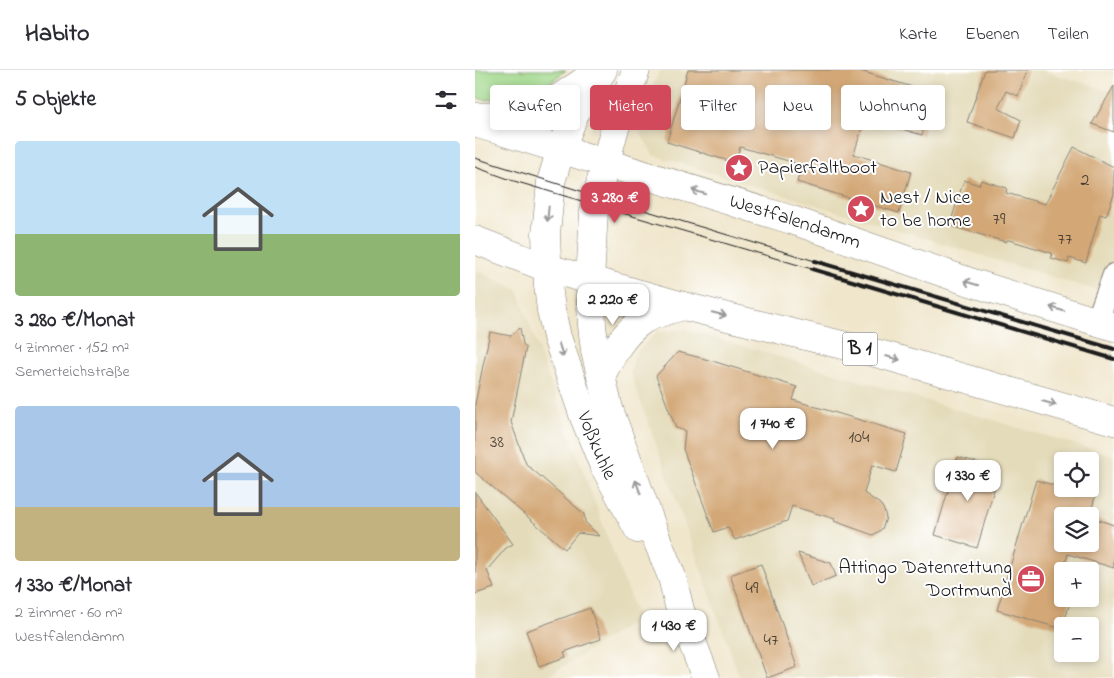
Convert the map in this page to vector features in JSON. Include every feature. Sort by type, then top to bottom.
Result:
[{"type":"main road","points":[[475,117],[523,113],[542,107],[601,70]]},
{"type":"main road","name":"Voßkuhle","points":[[601,70],[575,113],[551,182],[546,234],[551,310],[557,337],[584,417],[603,464],[635,523],[669,593],[680,610]]},
{"type":"main road","name":"Voßkuhle","points":[[635,70],[614,131],[594,212],[590,280],[595,351],[612,418],[672,577],[680,610],[706,678]]},
{"type":"main road","name":"Westfalendamm","points":[[475,123],[792,220],[967,282],[1105,324]]},
{"type":"main road","name":"B 1","points":[[475,240],[547,268],[683,306],[883,355],[1114,421]]},
{"type":"main road","points":[[601,376],[625,338],[643,320],[683,306]]},
{"type":"street","points":[[1105,324],[1114,275]]},
{"type":"shaded area","points":[[660,70],[1040,70],[1114,92],[1114,296],[653,155],[639,130],[671,130],[671,85],[653,85]]},
{"type":"shaded area","points":[[475,270],[518,290],[543,363],[638,619],[545,678],[475,678]]},
{"type":"shaded area","points":[[686,329],[1114,456],[1114,678],[740,678],[630,372],[636,353],[657,331]]},
{"type":"green space","points":[[475,70],[566,70],[547,85],[490,85],[490,100],[475,97]]},
{"type":"building","points":[[688,70],[857,70],[906,85],[841,85],[841,130],[861,130],[854,154],[911,172],[899,213],[797,182],[802,165],[740,147],[735,163],[667,142],[681,94],[681,130],[755,130],[755,85],[684,85]]},
{"type":"building","points":[[985,70],[1028,70],[1018,96],[1006,91],[998,108],[1021,120],[1015,138],[967,122]]},
{"type":"building","points":[[1114,86],[1114,132],[1092,124]]},
{"type":"building","points":[[905,130],[924,130],[922,135]]},
{"type":"building","points":[[1074,147],[1114,167],[1114,194],[1106,216],[1100,214],[1086,263],[1069,258],[1068,263],[1051,258],[1052,253],[951,226],[952,224],[950,224],[964,180],[979,185],[981,180],[1007,188],[1006,193],[1045,204]]},
{"type":"building","points":[[520,328],[523,344],[526,348],[511,422],[526,464],[584,514],[585,522],[599,536],[578,533],[565,549],[475,472],[475,404],[490,332],[511,336]]},
{"type":"building","points":[[678,352],[797,387],[793,400],[907,434],[896,472],[872,465],[864,493],[883,508],[886,518],[882,529],[873,535],[834,521],[835,519],[792,506],[787,521],[735,540],[728,527],[714,532],[683,449],[685,431],[676,428],[656,376]]},
{"type":"building","points":[[958,457],[1000,469],[977,548],[935,535]]},
{"type":"building","points":[[1036,480],[1054,485],[1054,497],[1095,497],[1092,507],[1054,507],[1054,552],[1099,552],[1099,520],[1114,525],[1114,568],[1068,554],[1066,562],[1054,562],[1054,607],[1069,607],[1066,617],[1054,617],[1054,627],[997,610]]},
{"type":"building","points":[[475,492],[513,544],[506,548],[487,570],[494,588],[475,594]]},
{"type":"building","points":[[798,553],[831,563],[836,576],[811,586]]},
{"type":"building","points":[[761,564],[797,667],[767,678],[730,575]]},
{"type":"building","points":[[590,608],[601,639],[564,652],[566,657],[539,666],[526,631]]},
{"type":"tram line","points":[[475,158],[815,261]]},
{"type":"tram line","points":[[475,167],[514,181],[812,269]]},
{"type":"railway","points":[[815,261],[1114,349]]},
{"type":"railway","points":[[812,269],[1114,359]]},
{"type":"place","name":"Papierfaltboot","points":[[739,168]]},
{"type":"place","name":"Nest / Nice to be home","points":[[861,209]]},
{"type":"place","name":"Attingo Datenrettung Dortmund","points":[[1031,579]]}]
